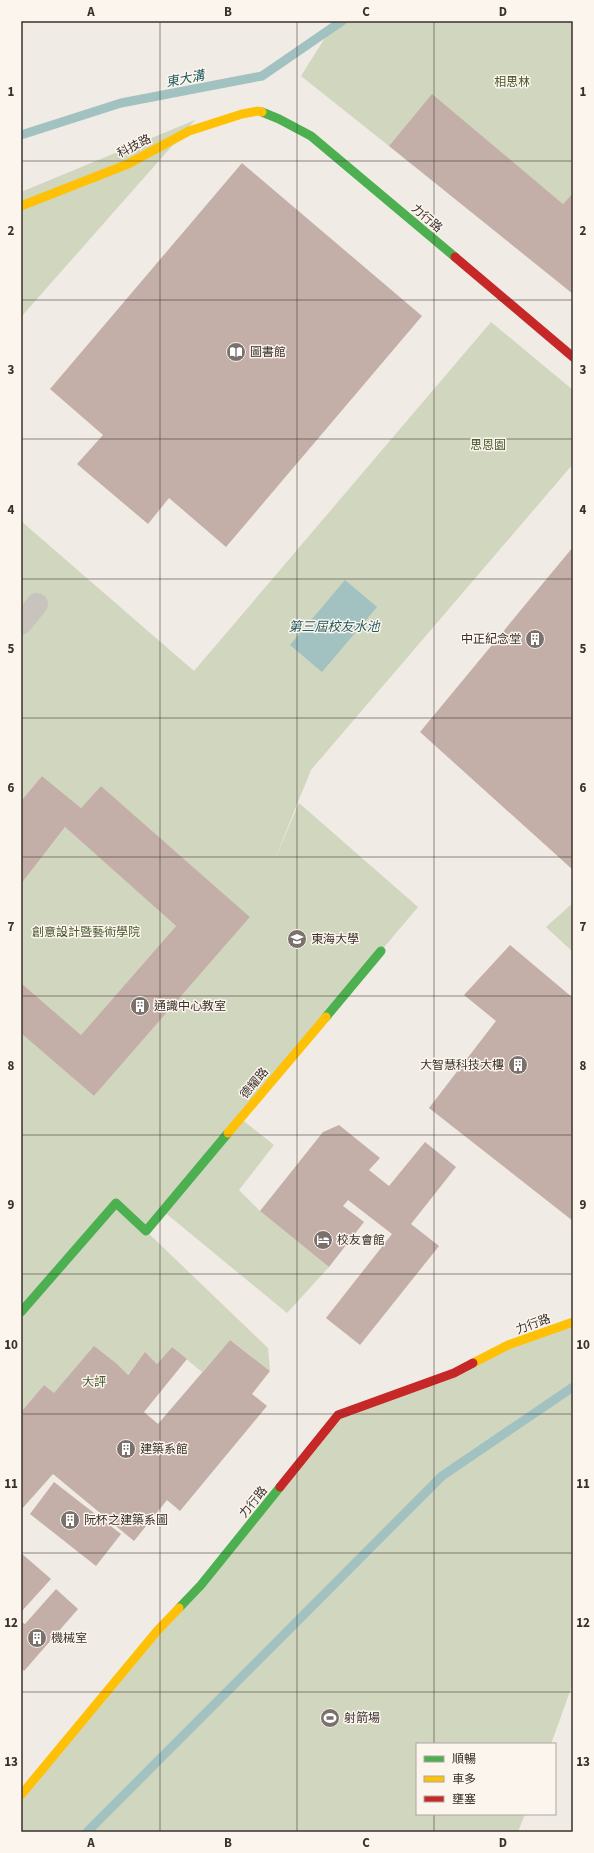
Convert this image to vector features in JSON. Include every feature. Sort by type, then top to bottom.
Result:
[{"type":"street","name":"科技路","points":[[21,206],[128,164],[189,131],[242,114],[258,111]]},
{"type":"street","name":"力行路","points":[[258,111],[279,119],[311,136],[573,357]]},
{"type":"street","points":[[21,624],[37,604]]},
{"type":"street","name":"德耀路","points":[[21,1312],[116,1203],[146,1231],[381,951]]},
{"type":"street","name":"力行路","points":[[21,1795],[157,1631],[201,1585],[338,1415],[454,1373],[508,1345],[573,1322]]},
{"type":"green space","name":"相思林","points":[[344,21],[573,21],[573,193],[563,204],[432,95],[389,146],[301,76],[328,33]]},
{"type":"green space","points":[[195,120],[21,317],[21,192]]},
{"type":"green space","points":[[491,322],[573,390],[573,464],[311,770],[272,866],[299,803],[418,907],[240,1118],[274,1145],[239,1190],[260,1211],[329,1267],[287,1313],[163,1211],[146,1231],[268,1348],[270,1371],[230,1340],[202,1372],[172,1347],[157,1364],[145,1353],[89,1422],[44,1385],[21,1412],[21,1032],[94,1096],[250,917],[101,786],[81,808],[42,776],[21,801],[21,521],[194,671]]},
{"type":"green space","name":"創意設計暨藝術學院","points":[[65,827],[176,926],[81,1035],[21,983],[21,884]]},
{"type":"green space","points":[[573,903],[573,952],[546,927]]},
{"type":"green space","points":[[573,1322],[573,1683],[551,1743],[416,1743],[416,1815],[525,1815],[518,1832],[21,1832],[21,1795],[338,1415]]},
{"type":"water","name":"第三屆校友水池","points":[[345,580],[377,607],[322,672],[290,645]]},
{"type":"building","points":[[432,94],[563,204],[573,193],[573,294],[389,146]]},
{"type":"building","name":"圖書館","points":[[242,163],[422,316],[226,547],[169,498],[148,524],[77,464],[103,435],[50,389]]},
{"type":"building","name":"中正紀念堂","points":[[573,547],[573,870],[420,732]]},
{"type":"building","points":[[42,776],[81,808],[101,786],[250,917],[94,1096],[21,1033],[21,983],[81,1035],[176,926],[65,827],[21,884],[21,801]]},
{"type":"building","name":"大智慧科技大樓","points":[[510,945],[573,998],[573,1221],[429,1108],[496,1021],[464,995]]},
{"type":"building","name":"校友會館","points":[[339,1125],[380,1158],[369,1170],[389,1186],[425,1142],[456,1167],[411,1224],[439,1246],[360,1345],[326,1318],[392,1234],[348,1200],[343,1206],[364,1222],[329,1267],[260,1211],[323,1132]]},
{"type":"building","name":"建築系館","points":[[230,1340],[270,1371],[252,1394],[267,1406],[180,1511],[167,1500],[134,1541],[53,1474],[21,1510],[21,1412],[44,1385],[54,1393],[94,1346],[117,1364],[128,1375],[145,1352],[157,1364],[172,1347],[187,1359],[144,1412],[158,1424]]},
{"type":"building","name":"阮杯之建築系圖","points":[[54,1482],[121,1534],[96,1566],[30,1514]]},
{"type":"building","points":[[21,1553],[51,1579],[21,1612]]},
{"type":"building","name":"機械室","points":[[56,1589],[78,1609],[24,1671],[21,1668],[21,1622],[25,1624]]},
{"type":"waterway","name":"東大溝","points":[[21,135],[121,103],[262,76],[342,21]]},
{"type":"waterway","points":[[87,1832],[442,1476],[573,1387]]},
{"type":"traffic: fast","points":[[262,112],[311,136],[455,257]]},
{"type":"traffic: fast","points":[[326,1017],[381,951]]},
{"type":"traffic: fast","points":[[21,1312],[116,1203],[146,1231],[228,1133]]},
{"type":"traffic: fast","points":[[179,1608],[201,1585],[280,1487]]},
{"type":"traffic: slow","points":[[21,206],[128,164],[189,131],[242,114],[258,111],[262,112]]},
{"type":"traffic: slow","points":[[228,1133],[326,1017]]},
{"type":"traffic: slow","points":[[473,1363],[508,1345],[573,1322]]},
{"type":"traffic: slow","points":[[21,1795],[157,1631],[179,1608]]},
{"type":"traffic: jam","points":[[455,257],[573,357]]},
{"type":"traffic: jam","points":[[280,1487],[338,1415],[454,1373],[473,1363]]},
{"type":"place","name":"圖書館","points":[[236,352]]},
{"type":"place","name":"中正紀念堂","points":[[535,639]]},
{"type":"place","name":"東海大學","points":[[297,939]]},
{"type":"place","name":"通識中心教室","points":[[140,1006]]},
{"type":"place","name":"大智慧科技大樓","points":[[518,1065]]},
{"type":"place","name":"校友會館","points":[[323,1240]]},
{"type":"place","name":"建築系館","points":[[126,1449]]},
{"type":"place","name":"阮杯之建築系圖","points":[[70,1520]]},
{"type":"place","name":"機械室","points":[[37,1638]]},
{"type":"place","name":"射箭場","points":[[330,1718]]},
{"type":"park label","name":"思恩園","points":[[488,445]]},
{"type":"park label","name":"大評","points":[[94,1382]]}]
